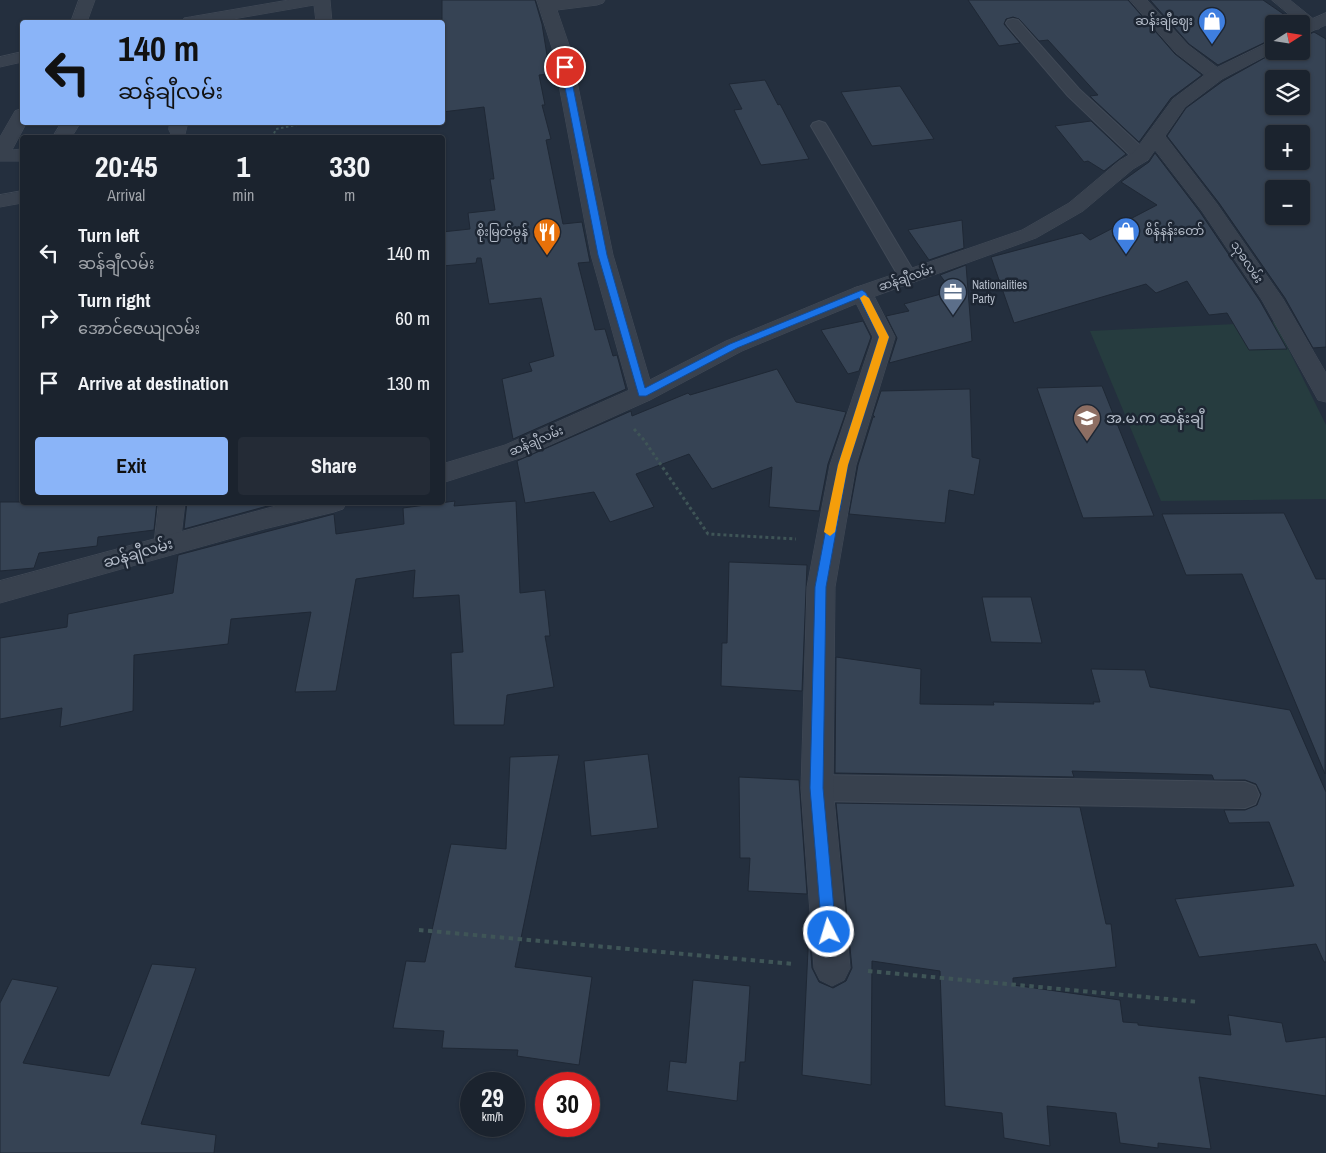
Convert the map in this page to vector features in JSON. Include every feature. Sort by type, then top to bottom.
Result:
[{"type":"street","points":[[80,20],[87,0]]},
{"type":"street","points":[[198,20],[261,4],[317,0]]},
{"type":"street","points":[[322,0],[324,20]]},
{"type":"street","points":[[597,0],[547,3],[561,48],[602,255],[642,394]]},
{"type":"street","points":[[1138,0],[1182,49],[1216,75]]},
{"type":"street","points":[[1280,0],[1314,25]]},
{"type":"street","name":"ဆန်ချီလမ်း","points":[[445,473],[514,451],[642,394],[734,346],[862,293],[1029,234],[1076,207],[1126,165],[1141,156],[1156,138],[1179,103],[1216,75],[1265,50]]},
{"type":"street","points":[[0,62],[20,58]]},
{"type":"street","points":[[20,118],[0,153],[2,156],[9,157],[20,154]]},
{"type":"street","name":"သုခလမ်း","points":[[1156,138],[1210,208],[1272,299],[1326,394]]},
{"type":"street","points":[[0,201],[20,197]]},
{"type":"street","points":[[832,968],[816,788],[821,587],[843,465],[884,337],[862,293]]},
{"type":"street","points":[[167,545],[172,505]]},
{"type":"street","name":"ဆန်ချီလမ်း","points":[[0,592],[167,545],[322,505]]},
{"type":"lane","points":[[1013,23],[1052,71],[1107,127],[1141,156]]},
{"type":"lane","points":[[819,126],[908,278]]},
{"type":"lane","points":[[816,788],[1245,795]]},
{"type":"path","points":[[273,135],[276,129],[297,125]]},
{"type":"path","points":[[614,407],[644,440],[708,534],[828,541]]},
{"type":"green space","points":[[1275,322],[1326,425],[1326,499],[1161,501],[1090,331]]},
{"type":"building","points":[[442,0],[535,0],[542,24],[550,74],[539,75],[545,105],[542,105],[551,139],[546,140],[563,224],[582,222],[590,262],[578,263],[595,330],[605,329],[613,356],[617,355],[626,389],[513,439],[502,379],[532,371],[529,363],[554,356],[541,298],[489,304],[481,258],[477,258],[476,263],[445,266],[445,232],[470,229],[468,213],[495,210],[490,179],[494,179],[484,107],[445,112],[445,20],[442,20]]},
{"type":"building","points":[[968,0],[1128,0],[1175,54],[1202,75],[1171,98],[1139,142],[1090,96],[1098,95],[1048,40],[1039,41],[1019,19],[1013,17],[1006,19],[1004,24],[1020,43],[999,46]]},
{"type":"building","points":[[1150,0],[1263,0],[1285,15],[1265,15],[1265,42],[1218,65],[1189,44]]},
{"type":"building","points":[[1314,32],[1326,39],[1326,347],[1313,348],[1285,298],[1219,203],[1167,136],[1186,108],[1223,81],[1265,58],[1265,60],[1310,60],[1310,34]]},
{"type":"building","points":[[765,80],[809,159],[761,165],[734,110],[742,109],[729,84]]},
{"type":"building","points":[[900,86],[934,139],[872,146],[841,92]]},
{"type":"building","points":[[1091,121],[1126,154],[1104,171],[1088,161],[1084,162],[1055,126]]},
{"type":"building","points":[[1155,153],[1200,212],[1260,301],[1287,349],[1249,350],[1227,313],[1209,315],[1187,281],[1156,293],[1146,284],[1014,323],[991,257],[1082,233],[1090,240],[1157,205],[1121,182],[1149,162]]},
{"type":"building","points":[[962,220],[964,248],[929,260],[908,230]]},
{"type":"building","points":[[966,265],[972,341],[889,363],[897,338],[886,316],[909,311],[904,304],[952,291],[940,275]]},
{"type":"building","points":[[863,321],[871,337],[859,371],[848,374],[821,330]]},
{"type":"building","points":[[777,369],[796,402],[846,412],[828,464],[819,511],[769,507],[772,467],[712,489],[689,454],[636,474],[654,507],[610,522],[594,492],[525,503],[517,461],[631,411],[632,416],[688,393],[690,395]]},
{"type":"building","points":[[1102,386],[1154,516],[1083,518],[1037,388]]},
{"type":"building","points":[[970,389],[972,457],[980,459],[974,495],[949,490],[945,523],[849,514],[858,465],[873,417],[875,417],[873,415],[881,391]]},
{"type":"building","points":[[455,501],[454,506],[516,501],[520,593],[545,590],[550,636],[545,636],[554,687],[507,695],[504,725],[454,725],[451,653],[463,652],[459,595],[413,598],[415,570],[356,579],[336,691],[295,692],[311,612],[231,619],[228,644],[134,655],[133,711],[60,727],[62,708],[0,719],[0,638],[67,627],[68,614],[173,593],[178,555],[334,514],[336,534],[404,524],[403,508],[445,505],[445,502]]},
{"type":"building","points":[[0,502],[20,502],[20,505],[157,505],[154,530],[98,537],[97,546],[39,553],[34,568],[0,571]]},
{"type":"building","points":[[187,505],[271,505],[184,529]]},
{"type":"building","points":[[1284,513],[1316,579],[1326,579],[1325,774],[1242,574],[1186,575],[1162,514]]},
{"type":"building","points":[[729,562],[807,565],[802,691],[721,686],[722,643],[727,643]]},
{"type":"building","points":[[982,597],[1031,597],[1042,643],[991,642]]},
{"type":"building","points":[[836,657],[921,669],[920,704],[994,705],[993,702],[1094,704],[1093,702],[1100,702],[1091,669],[1145,670],[1150,687],[1290,710],[1326,792],[1326,962],[1324,962],[1316,944],[1199,957],[1175,899],[1294,886],[1269,822],[1229,823],[1224,810],[1245,810],[1257,805],[1261,794],[1256,784],[1245,780],[1214,780],[1212,775],[1072,771],[1074,777],[835,773]]},
{"type":"building","points":[[648,754],[658,828],[591,836],[584,761]]},
{"type":"building","points":[[559,755],[515,967],[592,977],[579,1065],[517,1056],[518,1050],[442,1048],[444,1031],[393,1028],[406,961],[425,962],[451,844],[506,849],[510,757]]},
{"type":"building","points":[[739,777],[799,780],[807,894],[748,891],[750,858],[740,858]]},
{"type":"building","points":[[836,803],[1080,807],[1106,924],[1111,924],[1116,967],[1013,978],[1013,985],[1120,1000],[1123,1022],[1138,1023],[1138,1025],[1231,1035],[1228,1015],[1282,1023],[1286,1042],[1326,1037],[1326,1096],[1199,1077],[1211,1149],[1158,1143],[1158,1148],[1120,1143],[1116,1113],[1047,1106],[1050,1146],[1004,1138],[1002,1113],[945,1106],[940,971],[872,961],[871,1085],[802,1075],[809,929],[812,968],[819,982],[833,988],[846,981],[852,968]]},
{"type":"building","points":[[152,964],[196,968],[141,1124],[216,1135],[214,1153],[0,1153],[0,1003],[12,979],[58,987],[23,1063],[109,1076]]},
{"type":"building","points":[[693,980],[750,986],[745,1062],[740,1062],[737,1101],[667,1091],[670,1061],[686,1063]]},
{"type":"slow traffic","points":[[830,532],[843,465],[884,337],[864,298]]},
{"type":"place","name":"ဆန်းချီဈေး","points":[[1212,45]]},
{"type":"place","name":"စိန်နန်းတော်","points":[[1126,255]]},
{"type":"place","name":"စိုးမြတ်မွန်","points":[[547,256]]},
{"type":"place","name":"Nationalities Party","points":[[953,316]]},
{"type":"place","name":"အ.မ.က ဆန်းချီ","points":[[1087,442]]},
{"type":"route","points":[[565,67],[602,255],[642,394],[734,346],[862,293],[884,337],[843,465],[821,587],[816,788],[829,932]]}]
